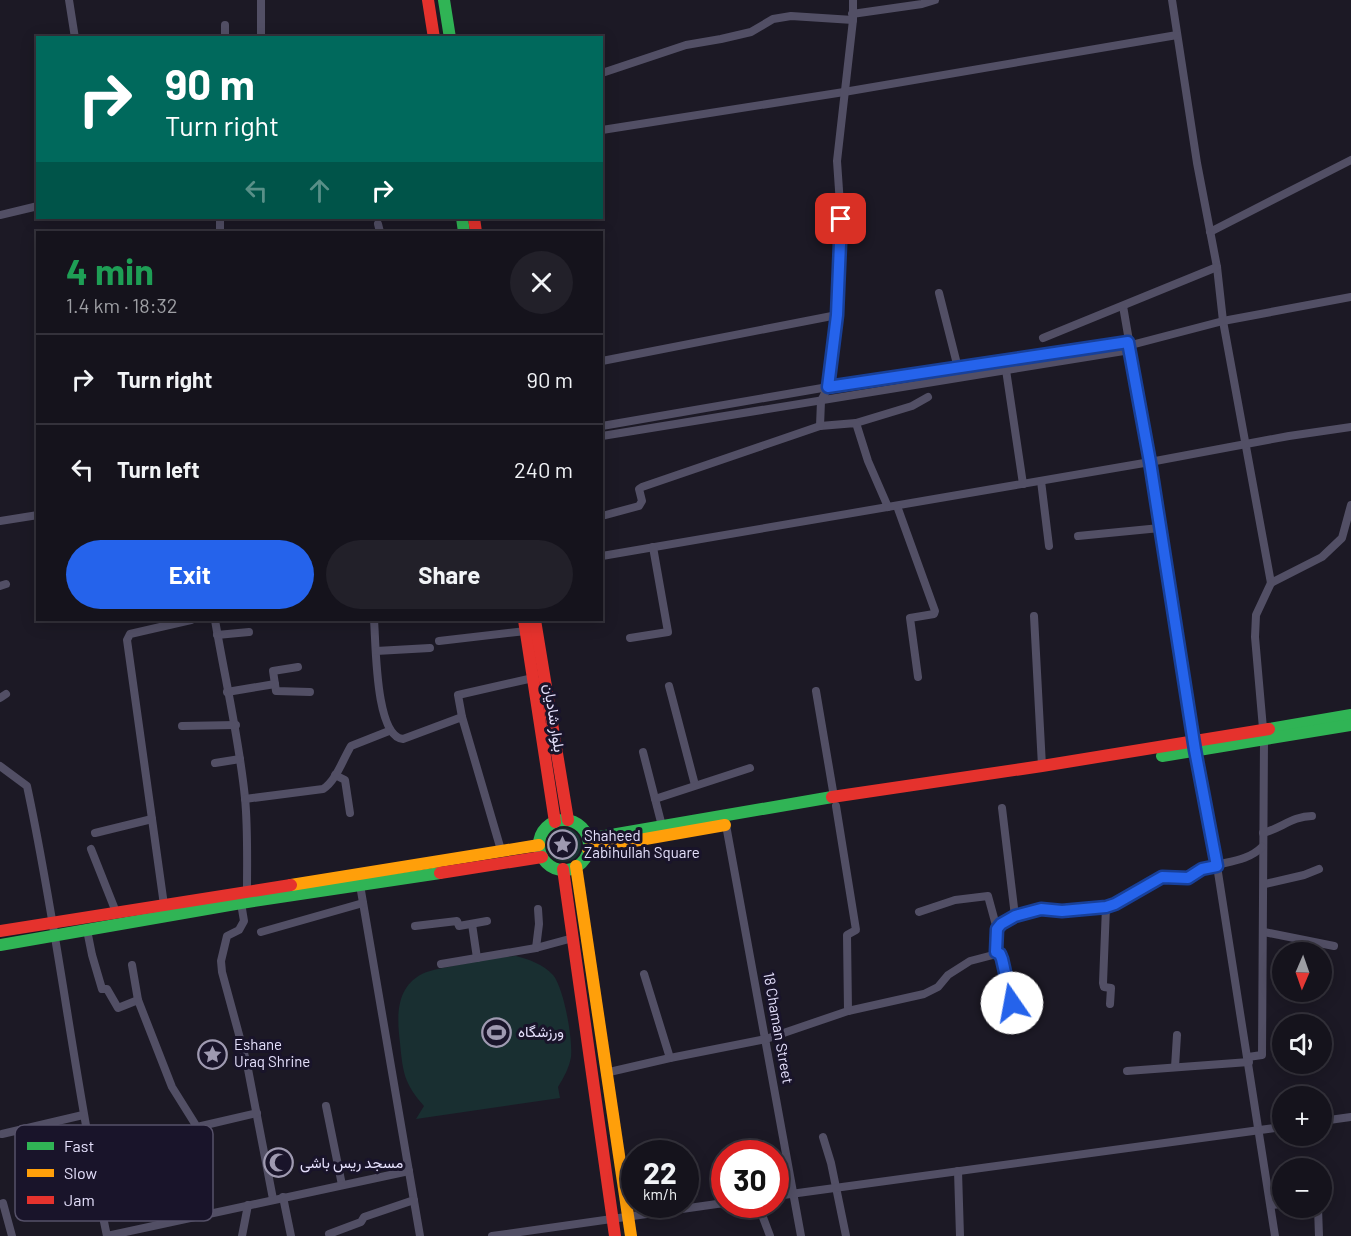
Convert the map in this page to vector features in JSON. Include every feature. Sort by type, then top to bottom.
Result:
[{"type":"main road","points":[[428,0],[434,36]]},
{"type":"main road","points":[[444,0],[450,36]]},
{"type":"main road","name":"بلوار شادیان","points":[[535,621],[561,821]]},
{"type":"main road","name":"بلوار شادیان","points":[[525,625],[561,821]]},
{"type":"main road","points":[[1264,735],[1351,715]]},
{"type":"main road","points":[[588,844],[662,826],[1264,735],[1351,725]]},
{"type":"main road","points":[[588,844],[726,825],[835,801],[1042,766],[1195,746]]},
{"type":"main road","points":[[561,821],[581,826],[588,844],[584,859],[576,866],[563,869],[548,863],[541,851],[543,831],[561,821]]},
{"type":"main road","points":[[0,931],[501,850],[541,851]]},
{"type":"main road","points":[[0,945],[241,903],[360,885],[541,851]]},
{"type":"main road","points":[[576,866],[621,1178]]},
{"type":"main road","points":[[563,869],[615,1236]]},
{"type":"main road","points":[[627,1218],[630,1236]]},
{"type":"street","points":[[69,0],[75,36]]},
{"type":"street","points":[[261,0],[261,36]]},
{"type":"street","points":[[820,426],[821,401],[828,387],[837,315],[841,219],[837,161],[853,0]]},
{"type":"street","points":[[603,73],[686,45],[751,32],[773,20],[791,16],[853,17],[935,0]]},
{"type":"street","points":[[1127,1071],[1248,1059],[1262,1055],[1265,884],[1262,847],[1264,735],[1255,637],[1256,615],[1271,583],[1223,321],[1217,267],[1172,0]]},
{"type":"street","points":[[225,24],[225,36]]},
{"type":"street","points":[[603,130],[844,92],[1177,35]]},
{"type":"street","points":[[1210,232],[1351,160]]},
{"type":"street","points":[[0,215],[36,206]]},
{"type":"street","points":[[378,224],[380,231]]},
{"type":"street","points":[[1044,338],[1217,267]]},
{"type":"street","points":[[939,293],[958,368]]},
{"type":"street","points":[[603,436],[1006,370],[1131,345],[1223,321],[1351,297]]},
{"type":"street","points":[[1123,306],[1195,746],[1217,866],[1275,1236]]},
{"type":"street","points":[[603,361],[837,315]]},
{"type":"street","points":[[603,426],[828,387],[1131,345]]},
{"type":"street","points":[[1006,370],[1023,484]]},
{"type":"street","points":[[603,516],[639,506],[642,501],[639,489],[642,487],[820,426],[856,423],[912,406],[928,397]]},
{"type":"street","points":[[856,423],[868,461],[893,506],[935,611],[934,614],[910,618],[918,678]]},
{"type":"street","points":[[603,556],[1351,427]]},
{"type":"street","points":[[1041,481],[1049,546]]},
{"type":"street","points":[[1271,583],[1322,557],[1342,537],[1351,505]]},
{"type":"street","points":[[0,521],[36,515]]},
{"type":"street","points":[[1078,536],[1160,528]]},
{"type":"street","points":[[630,638],[668,632],[653,547]]},
{"type":"street","points":[[1034,616],[1042,766]]},
{"type":"street","points":[[164,905],[127,640],[130,634],[187,621]]},
{"type":"street","points":[[215,621],[227,692],[236,725],[245,799],[247,891],[241,903],[244,921],[239,930],[227,936],[221,961],[222,972],[247,1064],[273,1199]]},
{"type":"street","points":[[374,621],[382,711],[389,731],[397,738],[403,739],[462,717]]},
{"type":"street","points":[[439,641],[525,625]]},
{"type":"street","points":[[217,635],[249,632]]},
{"type":"street","points":[[376,651],[430,648]]},
{"type":"street","points":[[298,667],[273,671],[276,691],[310,692]]},
{"type":"street","points":[[501,850],[462,717],[458,695],[533,678]]},
{"type":"street","points":[[227,692],[275,684]]},
{"type":"street","points":[[669,686],[695,785]]},
{"type":"street","points":[[816,691],[856,930],[847,935],[848,1011]]},
{"type":"street","points":[[182,726],[236,725]]},
{"type":"street","points":[[245,799],[327,787],[353,744],[389,731]]},
{"type":"street","points":[[643,752],[662,826]]},
{"type":"street","points":[[214,763],[240,759]]},
{"type":"street","points":[[0,766],[27,786],[56,935],[85,1125]]},
{"type":"street","points":[[655,799],[750,768]]},
{"type":"street","points":[[335,775],[345,780],[350,813]]},
{"type":"street","points":[[1002,808],[1015,916]]},
{"type":"street","points":[[1263,833],[1274,830],[1295,818],[1312,816]]},
{"type":"street","points":[[95,833],[152,819]]},
{"type":"street","name":"18 Chaman Street","points":[[726,825],[801,1236]]},
{"type":"street","points":[[997,929],[1015,916],[1041,909],[1062,911],[1106,907],[1162,877],[1188,878],[1202,869],[1254,855],[1262,847]]},
{"type":"street","points":[[91,849],[116,912]]},
{"type":"street","points":[[1265,884],[1304,875],[1319,868]]},
{"type":"street","points":[[360,885],[420,1236]]},
{"type":"street","points":[[919,912],[955,900],[988,896],[997,929],[996,952]]},
{"type":"street","points":[[261,932],[363,903]]},
{"type":"street","points":[[1106,907],[1103,983],[1104,987],[1111,988],[1110,1004]]},
{"type":"street","points":[[536,948],[538,909]]},
{"type":"street","points":[[415,926],[457,921],[459,926],[487,921]]},
{"type":"street","points":[[472,924],[477,958]]},
{"type":"street","points":[[87,930],[102,989],[107,989],[118,1008],[138,1000]]},
{"type":"street","points":[[1264,932],[1334,946]]},
{"type":"street","points":[[441,964],[536,948],[573,938]]},
{"type":"street","points":[[605,1073],[766,1039],[848,1011],[924,994],[938,987],[948,975],[970,961],[993,955],[996,952]]},
{"type":"street","points":[[996,952],[1002,959],[1012,1003],[1010,1009],[1001,1010],[1004,1027]]},
{"type":"street","points":[[132,965],[138,1000],[172,1087],[196,1125]]},
{"type":"street","points":[[644,974],[670,1058]]},
{"type":"street","points":[[1175,1067],[1177,1035]]},
{"type":"street","points":[[326,1106],[342,1185]]},
{"type":"street","points":[[206,1125],[257,1113]]},
{"type":"street","points":[[41,1125],[83,1115]]},
{"type":"street","points":[[1332,1120],[1351,1117]]},
{"type":"street","points":[[789,1194],[1272,1129]]},
{"type":"street","points":[[3,1134],[15,1131]]},
{"type":"street","points":[[823,1137],[846,1236]]},
{"type":"street","points":[[213,1213],[409,1171]]},
{"type":"street","points":[[958,1171],[960,1236]]},
{"type":"street","points":[[283,1197],[291,1236]]},
{"type":"street","points":[[329,1234],[361,1222],[364,1217],[414,1200]]},
{"type":"street","points":[[3,1203],[12,1236]]},
{"type":"street","points":[[242,1236],[248,1205]]},
{"type":"street","points":[[492,1236],[552,1232],[621,1218]]},
{"type":"street","points":[[763,1218],[770,1236]]},
{"type":"street","points":[[1318,1218],[1319,1236]]},
{"type":"street","points":[[104,1221],[107,1236],[175,1221]]},
{"type":"green space","points":[[564,828],[576,833],[581,845],[576,857],[564,862],[552,857],[547,845],[552,833]]},
{"type":"green space","points":[[516,956],[545,968],[553,975],[561,991],[569,1027],[571,1057],[558,1087],[560,1098],[416,1119],[424,1106],[408,1084],[402,1062],[399,1014],[402,995],[413,980],[430,971],[487,959]]},
{"type":"traffic: fast","points":[[444,0],[450,36]]},
{"type":"traffic: fast","points":[[462,219],[464,231]]},
{"type":"traffic: fast","points":[[1269,729],[1351,715]]},
{"type":"traffic: fast","points":[[1162,756],[1351,725]]},
{"type":"traffic: fast","points":[[588,839],[832,797]]},
{"type":"traffic: fast","points":[[564,820],[573,822],[584,831],[589,845],[587,854],[578,865],[564,870],[555,868],[544,859],[539,845],[541,836],[550,825],[564,820]]},
{"type":"traffic: fast","points":[[0,945],[241,903],[440,873]]},
{"type":"traffic: slow","points":[[588,849],[725,825]]},
{"type":"traffic: slow","points":[[291,885],[539,845]]},
{"type":"traffic: slow","points":[[576,866],[631,1236]]},
{"type":"traffic: jam","points":[[428,0],[434,36]]},
{"type":"traffic: jam","points":[[474,219],[476,231]]},
{"type":"traffic: jam","points":[[524,621],[555,822]]},
{"type":"traffic: jam","points":[[535,621],[568,820]]},
{"type":"traffic: jam","points":[[832,797],[1269,729]]},
{"type":"traffic: jam","points":[[440,873],[542,857]]},
{"type":"traffic: jam","points":[[563,869],[615,1236]]},
{"type":"traffic: jam","points":[[0,931],[291,885]]},
{"type":"place","name":"Shaheed Zabihullah Square","points":[[563,845]]},
{"type":"place","name":"ورزشگاه","points":[[497,1032]]},
{"type":"place","name":"Eshane Uraq Shrine","points":[[213,1054]]},
{"type":"place","name":"مسجد ریس باشی","points":[[279,1163]]},
{"type":"route","points":[[841,219],[837,315],[828,387],[1128,342],[1150,462],[1195,750],[1217,866],[1202,869],[1188,878],[1162,877],[1106,907],[1062,911],[1041,909],[1015,916],[1001,924],[997,929],[996,952],[1002,959],[1012,1003]]}]
